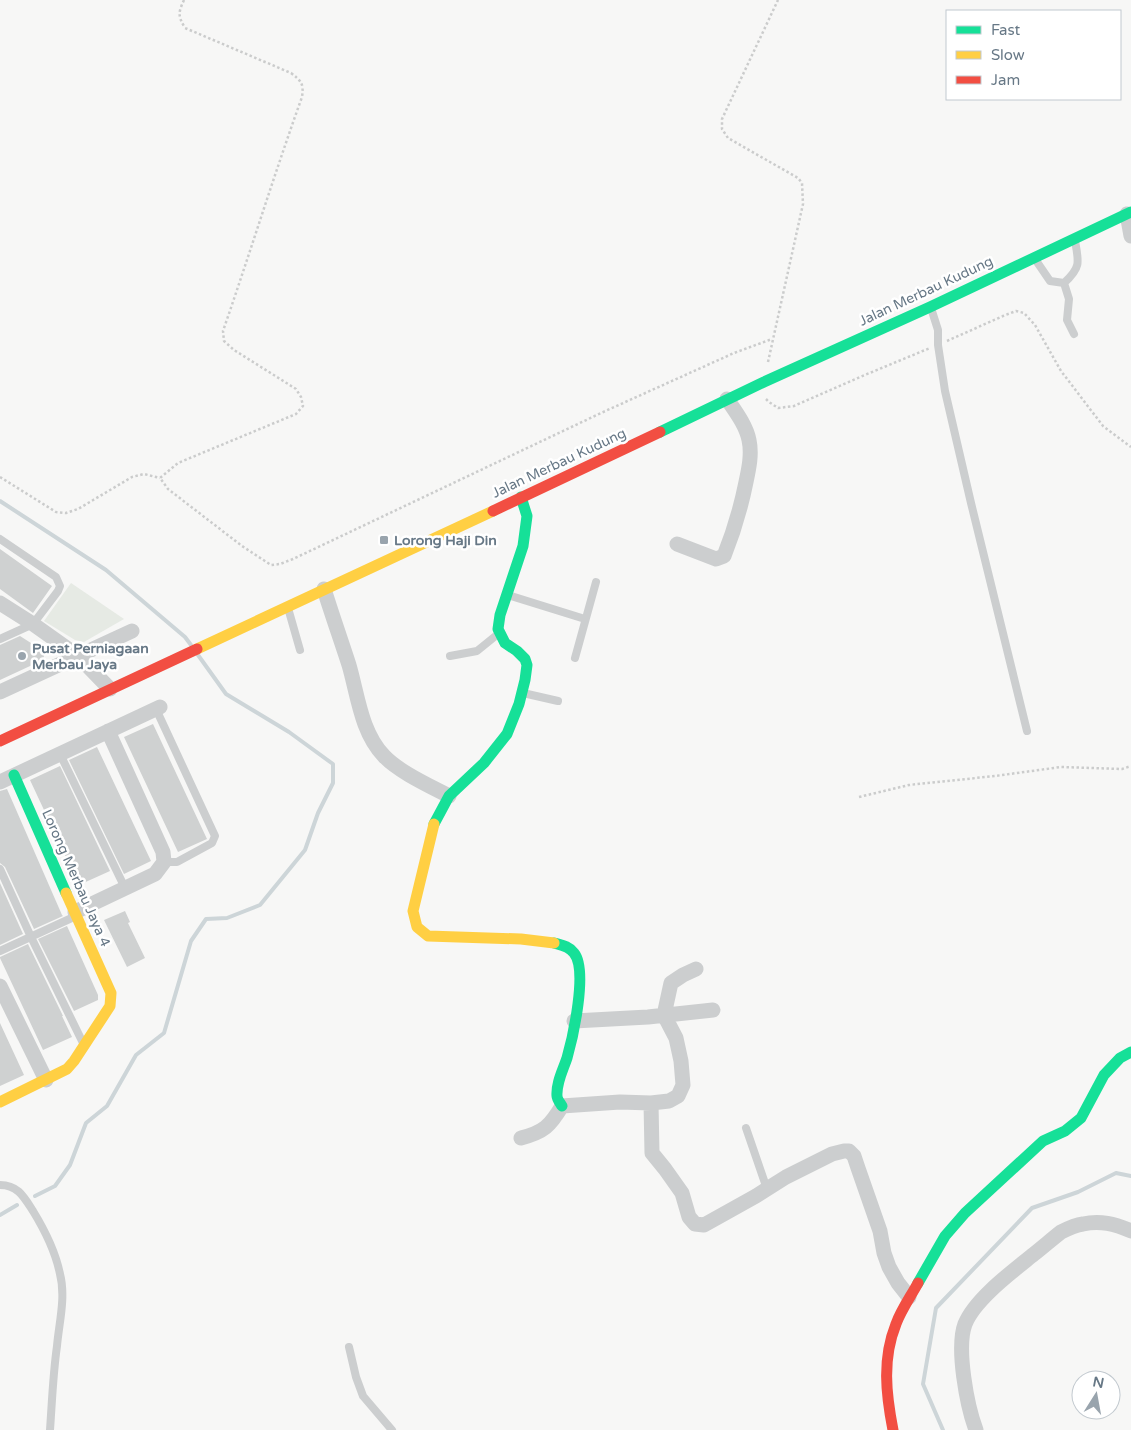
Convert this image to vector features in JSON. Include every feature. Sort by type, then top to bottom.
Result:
[{"type":"street","points":[[1129,213],[1131,236]]},
{"type":"street","name":"Jalan Merbau Kudung","points":[[0,741],[727,399],[930,307],[1129,213]]},
{"type":"street","points":[[677,544],[716,559],[724,556],[740,512],[751,455],[749,438],[741,420],[727,399]]},
{"type":"street","points":[[521,497],[527,516],[523,546],[506,595],[498,629],[505,643],[525,659],[527,665],[521,693],[507,734],[484,763],[449,796],[434,824],[413,911],[417,927],[428,936],[521,939],[566,946],[576,953],[580,971],[579,995],[567,1057],[558,1085],[557,1097],[562,1106]]},
{"type":"street","points":[[324,589],[349,665],[368,734],[384,757],[424,783],[449,796]]},
{"type":"street","points":[[0,603],[78,656],[110,689]]},
{"type":"street","points":[[0,692],[132,631]]},
{"type":"street","points":[[7,778],[158,708]]},
{"type":"street","points":[[76,914],[155,874],[164,862],[163,852],[108,731]]},
{"type":"street","name":"Lorong Merbau Jaya 4","points":[[7,778],[76,914],[111,992],[110,1006],[84,1045]]},
{"type":"street","points":[[562,1106],[620,1102],[651,1103],[669,1101],[678,1096],[683,1085],[681,1060],[676,1038],[664,1015],[671,983],[696,969]]},
{"type":"street","points":[[0,986],[46,1080]]},
{"type":"street","points":[[574,1021],[712,1010]]},
{"type":"street","points":[[0,1102],[67,1069],[84,1045]]},
{"type":"street","points":[[893,1430],[887,1401],[886,1368],[892,1335],[896,1322],[909,1297],[945,1236],[965,1213],[1043,1141],[1065,1131],[1081,1118],[1104,1074],[1120,1058],[1131,1052]]},
{"type":"street","points":[[651,1103],[652,1153],[682,1193],[688,1217],[695,1224],[704,1224],[786,1177],[832,1154],[849,1151],[854,1156],[880,1231],[889,1267],[909,1297]]},
{"type":"street","points":[[521,1138],[533,1135],[549,1126],[562,1106]]},
{"type":"street","points":[[976,1430],[968,1399],[962,1355],[962,1337],[965,1324],[973,1310],[997,1284],[1062,1232],[1081,1224],[1098,1222],[1131,1230]]},
{"type":"lane","points":[[1064,283],[1075,273],[1078,258],[1074,239]]},
{"type":"lane","points":[[1034,258],[1050,281],[1064,283]]},
{"type":"lane","points":[[1064,283],[1069,299],[1067,320],[1074,334]]},
{"type":"lane","points":[[930,307],[938,330],[938,345],[945,391],[1027,731]]},
{"type":"lane","points":[[0,539],[56,578],[60,586],[33,624],[0,639]]},
{"type":"lane","points":[[575,658],[596,582]]},
{"type":"lane","points":[[506,595],[585,619]]},
{"type":"lane","points":[[287,606],[300,650]]},
{"type":"lane","points":[[450,656],[477,652],[500,633]]},
{"type":"lane","points":[[521,693],[558,701]]},
{"type":"lane","points":[[158,708],[215,836],[212,843],[176,862],[164,862]]},
{"type":"lane","points":[[60,754],[125,888]]},
{"type":"lane","points":[[0,869],[84,1045]]},
{"type":"lane","points":[[0,951],[76,914]]},
{"type":"lane","points":[[746,1128],[766,1189]]},
{"type":"lane","points":[[0,1185],[16,1188],[24,1196],[50,1245],[61,1275],[63,1298],[54,1374],[50,1430]]},
{"type":"lane","points":[[349,1348],[363,1396],[392,1430]]},
{"type":"path","points":[[160,478],[178,463],[296,414],[303,406],[302,396],[296,389],[234,350],[224,341],[223,331],[304,88],[300,80],[291,73],[185,28],[180,20],[179,11],[184,0]]},
{"type":"path","points":[[778,0],[722,119],[722,129],[728,138],[798,178],[802,183],[803,204],[792,258],[760,384],[768,402],[778,408],[794,406],[1016,311],[1024,313],[1036,326],[1061,371],[1103,426],[1131,447]]},
{"type":"path","points":[[0,477],[56,512],[66,513],[78,509],[132,477],[144,474],[160,478],[168,489],[242,546],[272,565],[280,564],[610,409],[734,353],[772,339]]},
{"type":"path","points":[[859,797],[909,785],[1061,767],[1122,769],[1131,766]]},
{"type":"shaded area","points":[[71,583],[124,619],[84,642],[75,640],[44,621]]},
{"type":"building","points":[[0,549],[52,586],[33,613],[0,589]]},
{"type":"building","name":"Pusat Perniagaan Merbau Jaya","points":[[20,636],[45,652],[43,660],[0,680],[0,645]]},
{"type":"building","points":[[153,724],[207,839],[178,852],[124,737]]},
{"type":"building","points":[[97,747],[151,861],[124,874],[69,760]]},
{"type":"building","points":[[60,766],[110,871],[79,885],[30,780]]},
{"type":"building","points":[[7,789],[63,916],[34,929],[5,867],[0,863],[0,791]]},
{"type":"building","points":[[0,883],[23,934],[0,945]]},
{"type":"building","points":[[125,911],[130,922],[128,923],[145,958],[127,967],[104,920]]},
{"type":"building","points":[[67,926],[98,995],[98,1000],[74,1011],[38,939]]},
{"type":"building","points":[[28,944],[72,1037],[43,1050],[0,958]]},
{"type":"building","points":[[0,1023],[24,1075],[0,1086]]},
{"type":"waterway","points":[[0,501],[106,570],[185,637],[191,645]]},
{"type":"waterway","points":[[35,1196],[55,1186],[70,1165],[86,1123],[107,1106],[136,1055],[164,1033],[191,941],[206,919],[227,918],[260,905],[305,850],[318,813],[333,783],[333,764],[289,732],[226,694],[198,655]]},
{"type":"waterway","points":[[943,1430],[923,1384],[936,1308],[1032,1208],[1078,1192],[1116,1173],[1131,1176]]},
{"type":"waterway","points":[[0,1215],[17,1205]]},
{"type":"traffic: fast","points":[[660,432],[1131,212]]},
{"type":"traffic: fast","points":[[434,824],[449,796],[484,763],[507,734],[519,704],[527,665],[525,659],[505,643],[498,629],[500,615],[523,546],[527,516],[521,497]]},
{"type":"traffic: fast","points":[[14,775],[66,893]]},
{"type":"traffic: fast","points":[[554,943],[567,947],[574,953],[580,974],[580,988],[573,1035],[557,1091],[557,1097],[562,1106]]},
{"type":"traffic: fast","points":[[918,1283],[945,1236],[965,1213],[1043,1141],[1065,1131],[1081,1118],[1104,1075],[1120,1058],[1131,1052]]},
{"type":"traffic: slow","points":[[197,649],[493,511]]},
{"type":"traffic: slow","points":[[434,824],[413,911],[417,927],[428,936],[521,939],[554,943]]},
{"type":"traffic: slow","points":[[0,1102],[67,1069],[110,1006],[111,993],[66,893]]},
{"type":"traffic: jam","points":[[493,511],[660,432]]},
{"type":"traffic: jam","points":[[0,741],[197,649]]},
{"type":"traffic: jam","points":[[893,1430],[887,1390],[889,1350],[898,1319],[918,1283]]},
{"type":"place","name":"Lorong Haji Din","points":[[384,540]]},
{"type":"place","name":"Pusat Perniagaan Merbau Jaya","points":[[22,656]]}]
